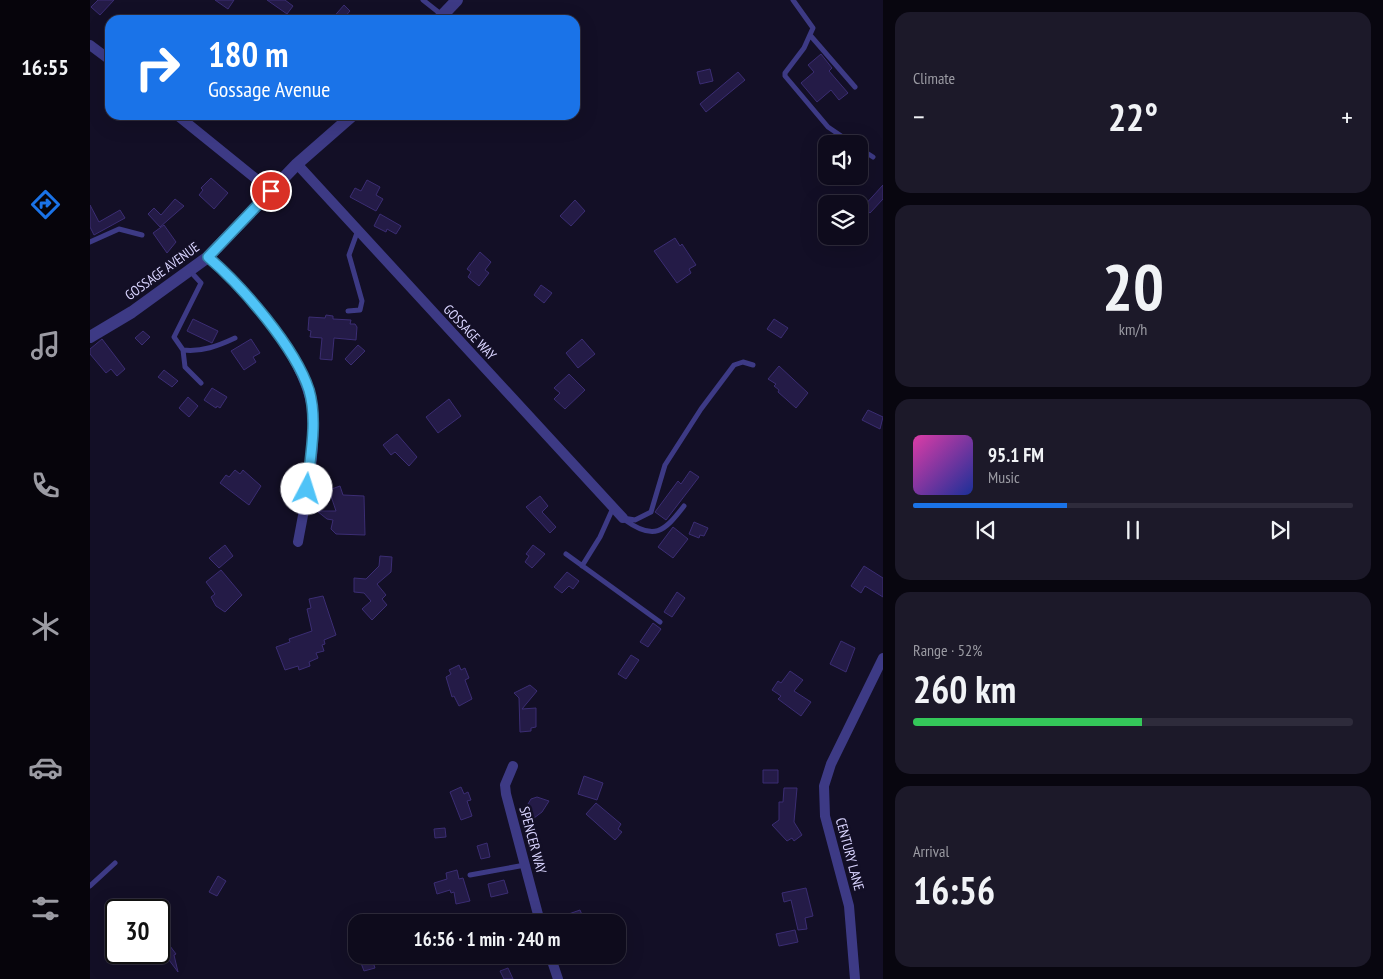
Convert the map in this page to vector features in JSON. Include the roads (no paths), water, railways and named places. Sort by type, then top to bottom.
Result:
[{"type":"street","points":[[443,15],[457,0]]},
{"type":"street","points":[[90,44],[105,56]]},
{"type":"street","points":[[183,120],[271,191]]},
{"type":"street","name":"GOSSAGE AVENUE","points":[[90,337],[132,312],[208,257],[297,164],[347,120]]},
{"type":"street","name":"GOSSAGE WAY","points":[[297,164],[623,518]]},
{"type":"street","points":[[208,257],[232,277],[292,355],[309,390],[313,417],[311,447],[298,542]]},
{"type":"street","name":"CENTURY LANE","points":[[855,979],[849,906],[825,816],[824,786],[831,764],[883,658]]},
{"type":"street","name":"SPENCER WAY","points":[[513,766],[505,785],[538,914]]},
{"type":"street","points":[[553,964],[558,979]]},
{"type":"lane","points":[[423,0],[439,15]]},
{"type":"lane","points":[[793,0],[811,25],[810,35],[804,48],[785,73],[785,76],[828,127],[840,135]]},
{"type":"lane","points":[[810,35],[855,87]]},
{"type":"lane","points":[[868,154],[873,157]]},
{"type":"lane","points":[[90,242],[119,229],[142,235]]},
{"type":"lane","points":[[348,311],[360,310],[362,301],[349,260],[358,230]]},
{"type":"lane","points":[[190,270],[201,283],[174,337],[183,350],[185,367],[200,382]]},
{"type":"lane","points":[[183,350],[194,351],[214,347],[235,338]]},
{"type":"lane","points":[[623,518],[635,520],[651,512],[665,465],[702,409],[734,365],[743,362],[753,365]]},
{"type":"lane","points":[[623,518],[639,530],[647,532],[661,531],[670,524],[684,506]]},
{"type":"lane","points":[[582,566],[600,538],[613,508]]},
{"type":"lane","points":[[566,554],[660,622]]},
{"type":"lane","points":[[90,886],[115,863]]},
{"type":"lane","points":[[470,875],[525,865]]}]
